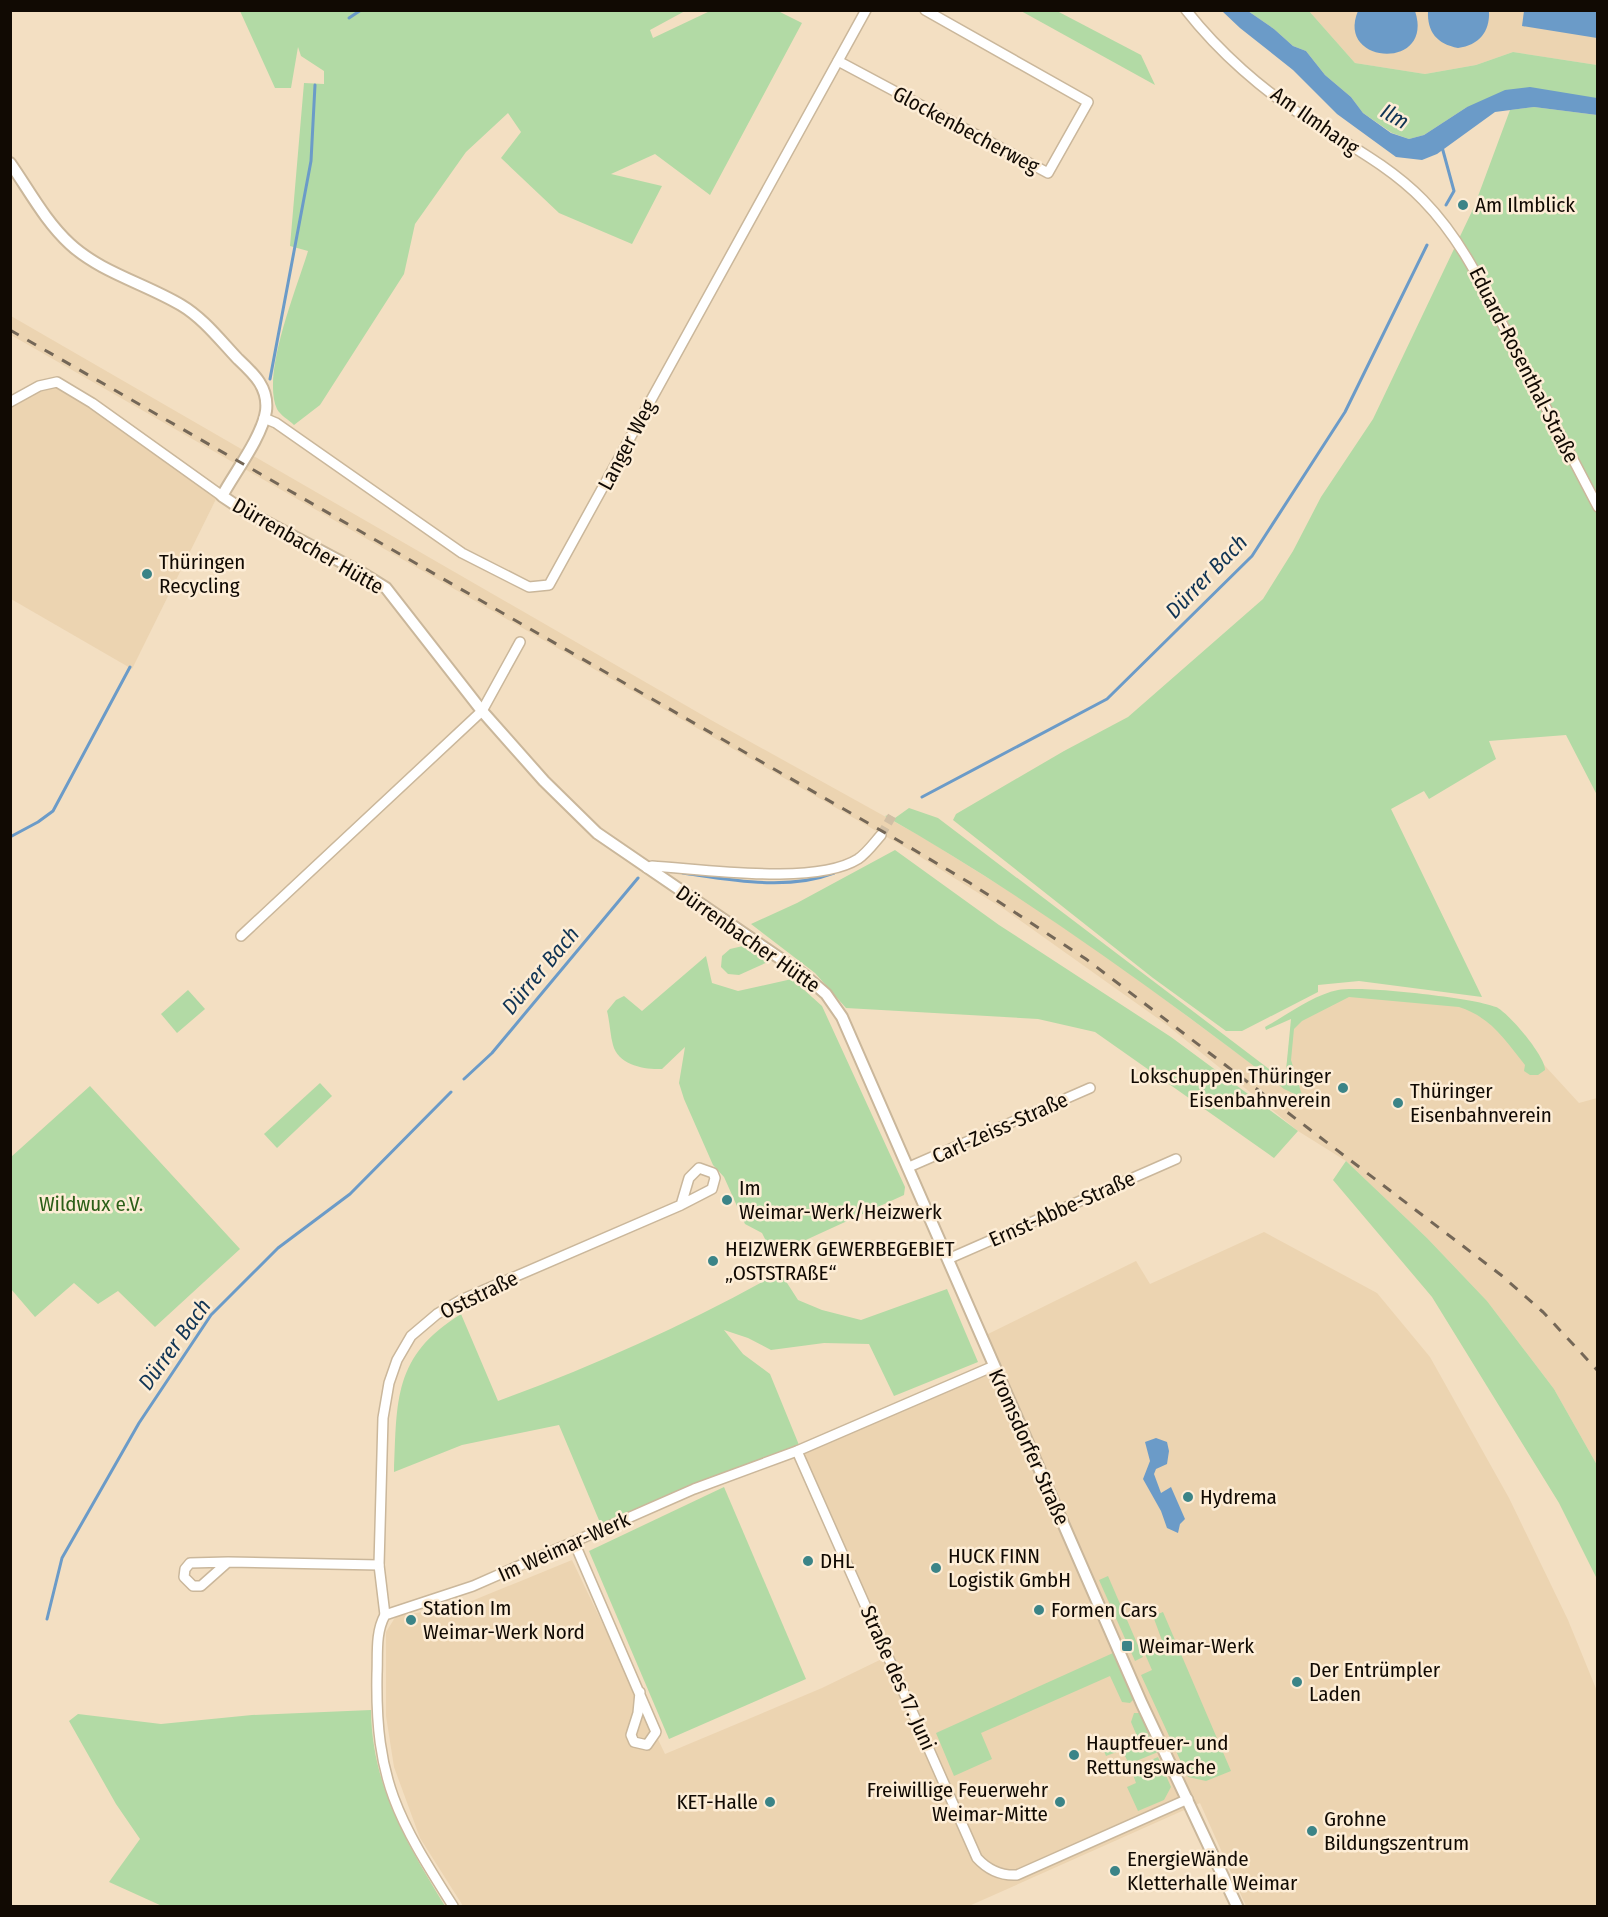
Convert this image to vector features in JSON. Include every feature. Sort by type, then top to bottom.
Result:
[{"type":"street","name":"Langer Weg","points":[[264,418],[276,423],[462,553],[529,587],[549,585],[866,10]]},
{"type":"street","name":"Glockenbecherweg","points":[[838,61],[1048,174],[1088,102],[925,10]]},
{"type":"street","name":"Am Ilmhang","points":[[1186,10],[1250,75],[1304,117],[1391,172],[1423,200],[1447,226]]},
{"type":"street","name":"Dürrenbacher Hütte","points":[[10,163],[45,215],[70,244],[103,265],[182,306],[200,319],[262,383],[266,410],[264,418],[252,445],[222,496]]},
{"type":"street","name":"Eduard-Rosenthal-Straße","points":[[1447,226],[1479,278],[1598,507]]},
{"type":"street","name":"Dürrenbacher Hütte","points":[[10,402],[39,386],[57,382],[92,403],[240,508],[386,588],[482,711],[544,781],[589,825],[647,868],[803,974],[826,993],[842,1017]]},
{"type":"street","points":[[241,936],[482,711],[520,642]]},
{"type":"street","name":"Dürrenbacher Hütte","points":[[647,868],[652,866],[768,873],[811,872],[844,865],[860,858],[881,836]]},
{"type":"street","name":"Kromsdorfer Straße","points":[[842,1017],[1143,1704],[1237,1906]]},
{"type":"street","name":"Carl-Zeiss-Straße","points":[[909,1167],[1090,1088]]},
{"type":"street","name":"Ernst-Abbe-Straße","points":[[948,1259],[1176,1159]]},
{"type":"street","name":"Oststraße","points":[[385,1615],[379,1565],[384,1406],[392,1371],[411,1336],[436,1314],[461,1300],[681,1205]]},
{"type":"street","name":"Im Weimar-Werk","points":[[385,1615],[464,1590],[694,1489],[797,1451],[994,1366]]},
{"type":"street","name":"Straße des 17. Juni","points":[[797,1451],[977,1858],[986,1868],[1006,1875],[1024,1872],[1188,1799]]},
{"type":"street","points":[[574,1542],[640,1692],[656,1732],[646,1745],[634,1742],[631,1735],[638,1713],[640,1692]]},
{"type":"street","points":[[228,1562],[379,1565]]},
{"type":"street","points":[[385,1615],[379,1630],[377,1709],[384,1770],[396,1810],[413,1843],[453,1906]]},
{"type":"shaded area","points":[[1309,11],[1597,11],[1597,65],[1513,52],[1476,65],[1425,74],[1355,63]]},
{"type":"shaded area","points":[[11,316],[711,720],[922,837],[1028,903],[1121,967],[1284,1088],[1292,1018],[1350,991],[1491,1007],[1579,1103],[1597,1098],[1597,1465],[1554,1389],[1487,1301],[1427,1238],[1346,1161],[1298,1131],[1167,1025],[1004,909],[906,848],[11,335]]},
{"type":"shaded area","points":[[58,377],[221,489],[132,669],[11,599],[10,404]]},
{"type":"shaded area","points":[[1264,1232],[1377,1293],[1430,1357],[1509,1498],[1568,1620],[1597,1691],[1597,1906],[1246,1906],[1200,1803],[969,1906],[463,1906],[420,1838],[394,1767],[386,1716],[386,1632],[396,1616],[457,1607],[572,1560],[665,1754],[822,1688],[888,1656],[797,1451],[993,1366],[988,1334],[1136,1261],[1150,1284]]},
{"type":"green space","points":[[240,11],[685,11],[650,30],[653,38],[710,11],[778,11],[802,23],[710,195],[655,154],[611,174],[662,186],[632,244],[559,213],[501,158],[521,132],[508,113],[466,152],[415,224],[404,274],[320,405],[294,425],[277,409],[273,394],[274,375],[282,331],[308,251],[290,246],[304,83],[324,84],[324,71],[301,56],[298,47],[291,88],[275,88]]},
{"type":"green space","points":[[1021,11],[1057,11],[1141,55],[1155,85]]},
{"type":"green space","points":[[1248,11],[1309,11],[1355,63],[1425,74],[1476,65],[1513,52],[1597,65],[1597,98],[1467,107],[1424,135],[1409,139],[1392,133],[1363,113],[1351,97],[1325,75],[1306,51],[1293,46]]},
{"type":"green space","points":[[1534,107],[1597,115],[1597,795],[1566,735],[1489,741],[1496,759],[1429,799],[1424,791],[1391,809],[1482,997],[1359,981],[1318,985],[1318,992],[1242,1031],[1226,1031],[1153,978],[953,820],[956,814],[1064,751],[1128,717],[1263,599],[1293,551],[1321,497],[1373,419],[1474,207],[1510,110]]},
{"type":"green space","points":[[909,808],[938,818],[1285,1081],[1291,1019],[1266,1030],[1265,1027],[1319,996],[1350,989],[1443,996],[1496,1007],[1509,1017],[1525,1036],[1539,1055],[1545,1070],[1538,1075],[1530,1075],[1524,1071],[1525,1065],[1489,1023],[1459,1007],[1349,997],[1302,1021],[1294,1029],[1291,1060],[1303,1098],[1284,1089],[1139,981],[1039,912],[885,816],[895,818]]},
{"type":"green space","points":[[895,850],[999,925],[1171,1037],[1298,1131],[1274,1158],[1095,1032],[1038,1019],[846,1008],[815,973],[751,924],[797,903]]},
{"type":"green space","points":[[750,947],[770,961],[739,975],[728,974],[721,967],[722,956],[730,949]]},
{"type":"green space","points":[[706,956],[712,983],[738,991],[792,979],[822,1006],[905,1187],[904,1195],[773,1255],[762,1233],[745,1224],[724,1177],[713,1165],[684,1099],[679,1083],[685,1047],[662,1069],[626,1062],[616,1052],[607,1011],[616,1000],[624,996],[642,1011]]},
{"type":"green space","points":[[188,990],[205,1009],[177,1033],[161,1014]]},
{"type":"green space","points":[[320,1083],[332,1096],[277,1148],[264,1134]]},
{"type":"green space","name":"Wildwux e.V.","points":[[90,1086],[240,1249],[155,1327],[118,1291],[98,1304],[74,1283],[35,1317],[11,1289],[11,1157]]},
{"type":"green space","points":[[1346,1161],[1427,1238],[1487,1301],[1554,1389],[1597,1465],[1597,1579],[1559,1503],[1432,1297],[1333,1180]]},
{"type":"green space","points":[[780,1272],[798,1300],[822,1310],[861,1320],[947,1289],[978,1362],[894,1396],[869,1344],[824,1343],[771,1350],[748,1338],[724,1330],[743,1354],[770,1374],[799,1445],[601,1525],[559,1425],[462,1445],[394,1472],[399,1401],[403,1382],[411,1363],[422,1346],[461,1314],[498,1401],[641,1342],[711,1309]]},
{"type":"green space","points":[[724,1487],[806,1679],[669,1739],[589,1551]]},
{"type":"green space","points":[[1108,1576],[1143,1657],[1135,1661],[1099,1580]]},
{"type":"green space","points":[[1163,1612],[1231,1771],[1206,1781],[1188,1777],[1141,1675],[1152,1670],[1145,1654],[1164,1646],[1153,1616]]},
{"type":"green space","points":[[1113,1653],[1134,1699],[1130,1703],[1122,1702],[1110,1676],[981,1733],[992,1759],[954,1776],[936,1733]]},
{"type":"green space","points":[[371,1710],[378,1764],[394,1813],[405,1837],[445,1906],[162,1906],[109,1882],[140,1839],[116,1804],[69,1721],[78,1714],[161,1724],[252,1715]]},
{"type":"green space","points":[[1134,1713],[1140,1713],[1158,1752],[1129,1764],[1122,1750],[1106,1756],[1104,1751],[1137,1736],[1131,1722]]},
{"type":"green space","points":[[1158,1757],[1171,1787],[1164,1800],[1138,1811],[1127,1787],[1136,1783],[1131,1769]]},
{"type":"water","points":[[1222,11],[1248,11],[1293,46],[1306,51],[1325,75],[1351,97],[1363,113],[1391,133],[1409,139],[1424,135],[1467,107],[1505,90],[1530,87],[1597,98],[1597,115],[1534,107],[1495,112],[1437,154],[1422,160],[1396,157],[1337,114],[1293,70]]},
{"type":"water","points":[[1358,11],[1415,11],[1417,30],[1411,44],[1400,52],[1385,54],[1371,51],[1360,42],[1355,29]]},
{"type":"water","points":[[1428,11],[1489,11],[1488,25],[1477,41],[1458,48],[1444,43],[1435,36],[1429,25]]},
{"type":"water","points":[[1524,11],[1597,11],[1597,38],[1522,26]]},
{"type":"water","points":[[1156,1438],[1167,1442],[1169,1451],[1167,1464],[1156,1469],[1154,1474],[1161,1493],[1171,1487],[1185,1519],[1180,1524],[1178,1533],[1167,1528],[1161,1511],[1143,1479],[1150,1461],[1145,1442]]},
{"type":"waterway","points":[[349,18],[361,10]]},
{"type":"waterway","points":[[270,379],[311,161],[315,85]]},
{"type":"waterway","name":"Dürrer Bach","points":[[1442,147],[1454,191],[1446,205]]},
{"type":"waterway","name":"Dürrer Bach","points":[[922,797],[1107,699],[1252,556],[1345,412],[1427,245]]},
{"type":"waterway","points":[[10,837],[53,811],[130,667]]},
{"type":"waterway","name":"Dürrer Bach","points":[[683,873],[740,881],[778,883],[797,882],[834,873]]},
{"type":"waterway","name":"Dürrer Bach","points":[[464,1079],[492,1053],[638,878]]},
{"type":"waterway","name":"Dürrer Bach","points":[[47,1619],[62,1558],[139,1423],[211,1315],[278,1248],[350,1194],[451,1092]]},
{"type":"tunnel","points":[[881,835],[892,816]]},
{"type":"railway","points":[[10,330],[894,838],[970,883],[1086,959],[1501,1275],[1543,1312],[1598,1371]]},
{"type":"place","name":"Am Ilmblick","points":[[1463,205]]},
{"type":"place","name":"Thüringen Recycling","points":[[147,574]]},
{"type":"place","name":"Lokschuppen Thüringer Eisenbahnverein","points":[[1343,1088]]},
{"type":"place","name":"Thüringer Eisenbahnverein","points":[[1398,1103]]},
{"type":"place","name":"Im Weimar-Werk/Heizwerk","points":[[727,1200]]},
{"type":"place","name":"HEIZWERK GEWERBEGEBIET „OSTSTRAßE“","points":[[713,1261]]},
{"type":"place","name":"Hydrema","points":[[1188,1497]]},
{"type":"place","name":"DHL","points":[[808,1561]]},
{"type":"place","name":"HUCK FINN Logistik GmbH","points":[[936,1568]]},
{"type":"place","name":"Formen Cars","points":[[1039,1610]]},
{"type":"place","name":"Station Im Weimar-Werk Nord","points":[[411,1620]]},
{"type":"place","name":"Weimar-Werk","points":[[1127,1646]]},
{"type":"place","name":"Der Entrümpler Laden","points":[[1297,1682]]},
{"type":"place","name":"Hauptfeuer- und Rettungswache","points":[[1074,1755]]},
{"type":"place","name":"KET-Halle","points":[[770,1802]]},
{"type":"place","name":"Freiwillige Feuerwehr Weimar-Mitte","points":[[1060,1802]]},
{"type":"place","name":"Grohne Bildungszentrum","points":[[1312,1831]]},
{"type":"place","name":"EnergieWände Kletterhalle Weimar","points":[[1115,1871]]},
{"type":"water label","name":"Ilm","points":[[1395,116]]}]
